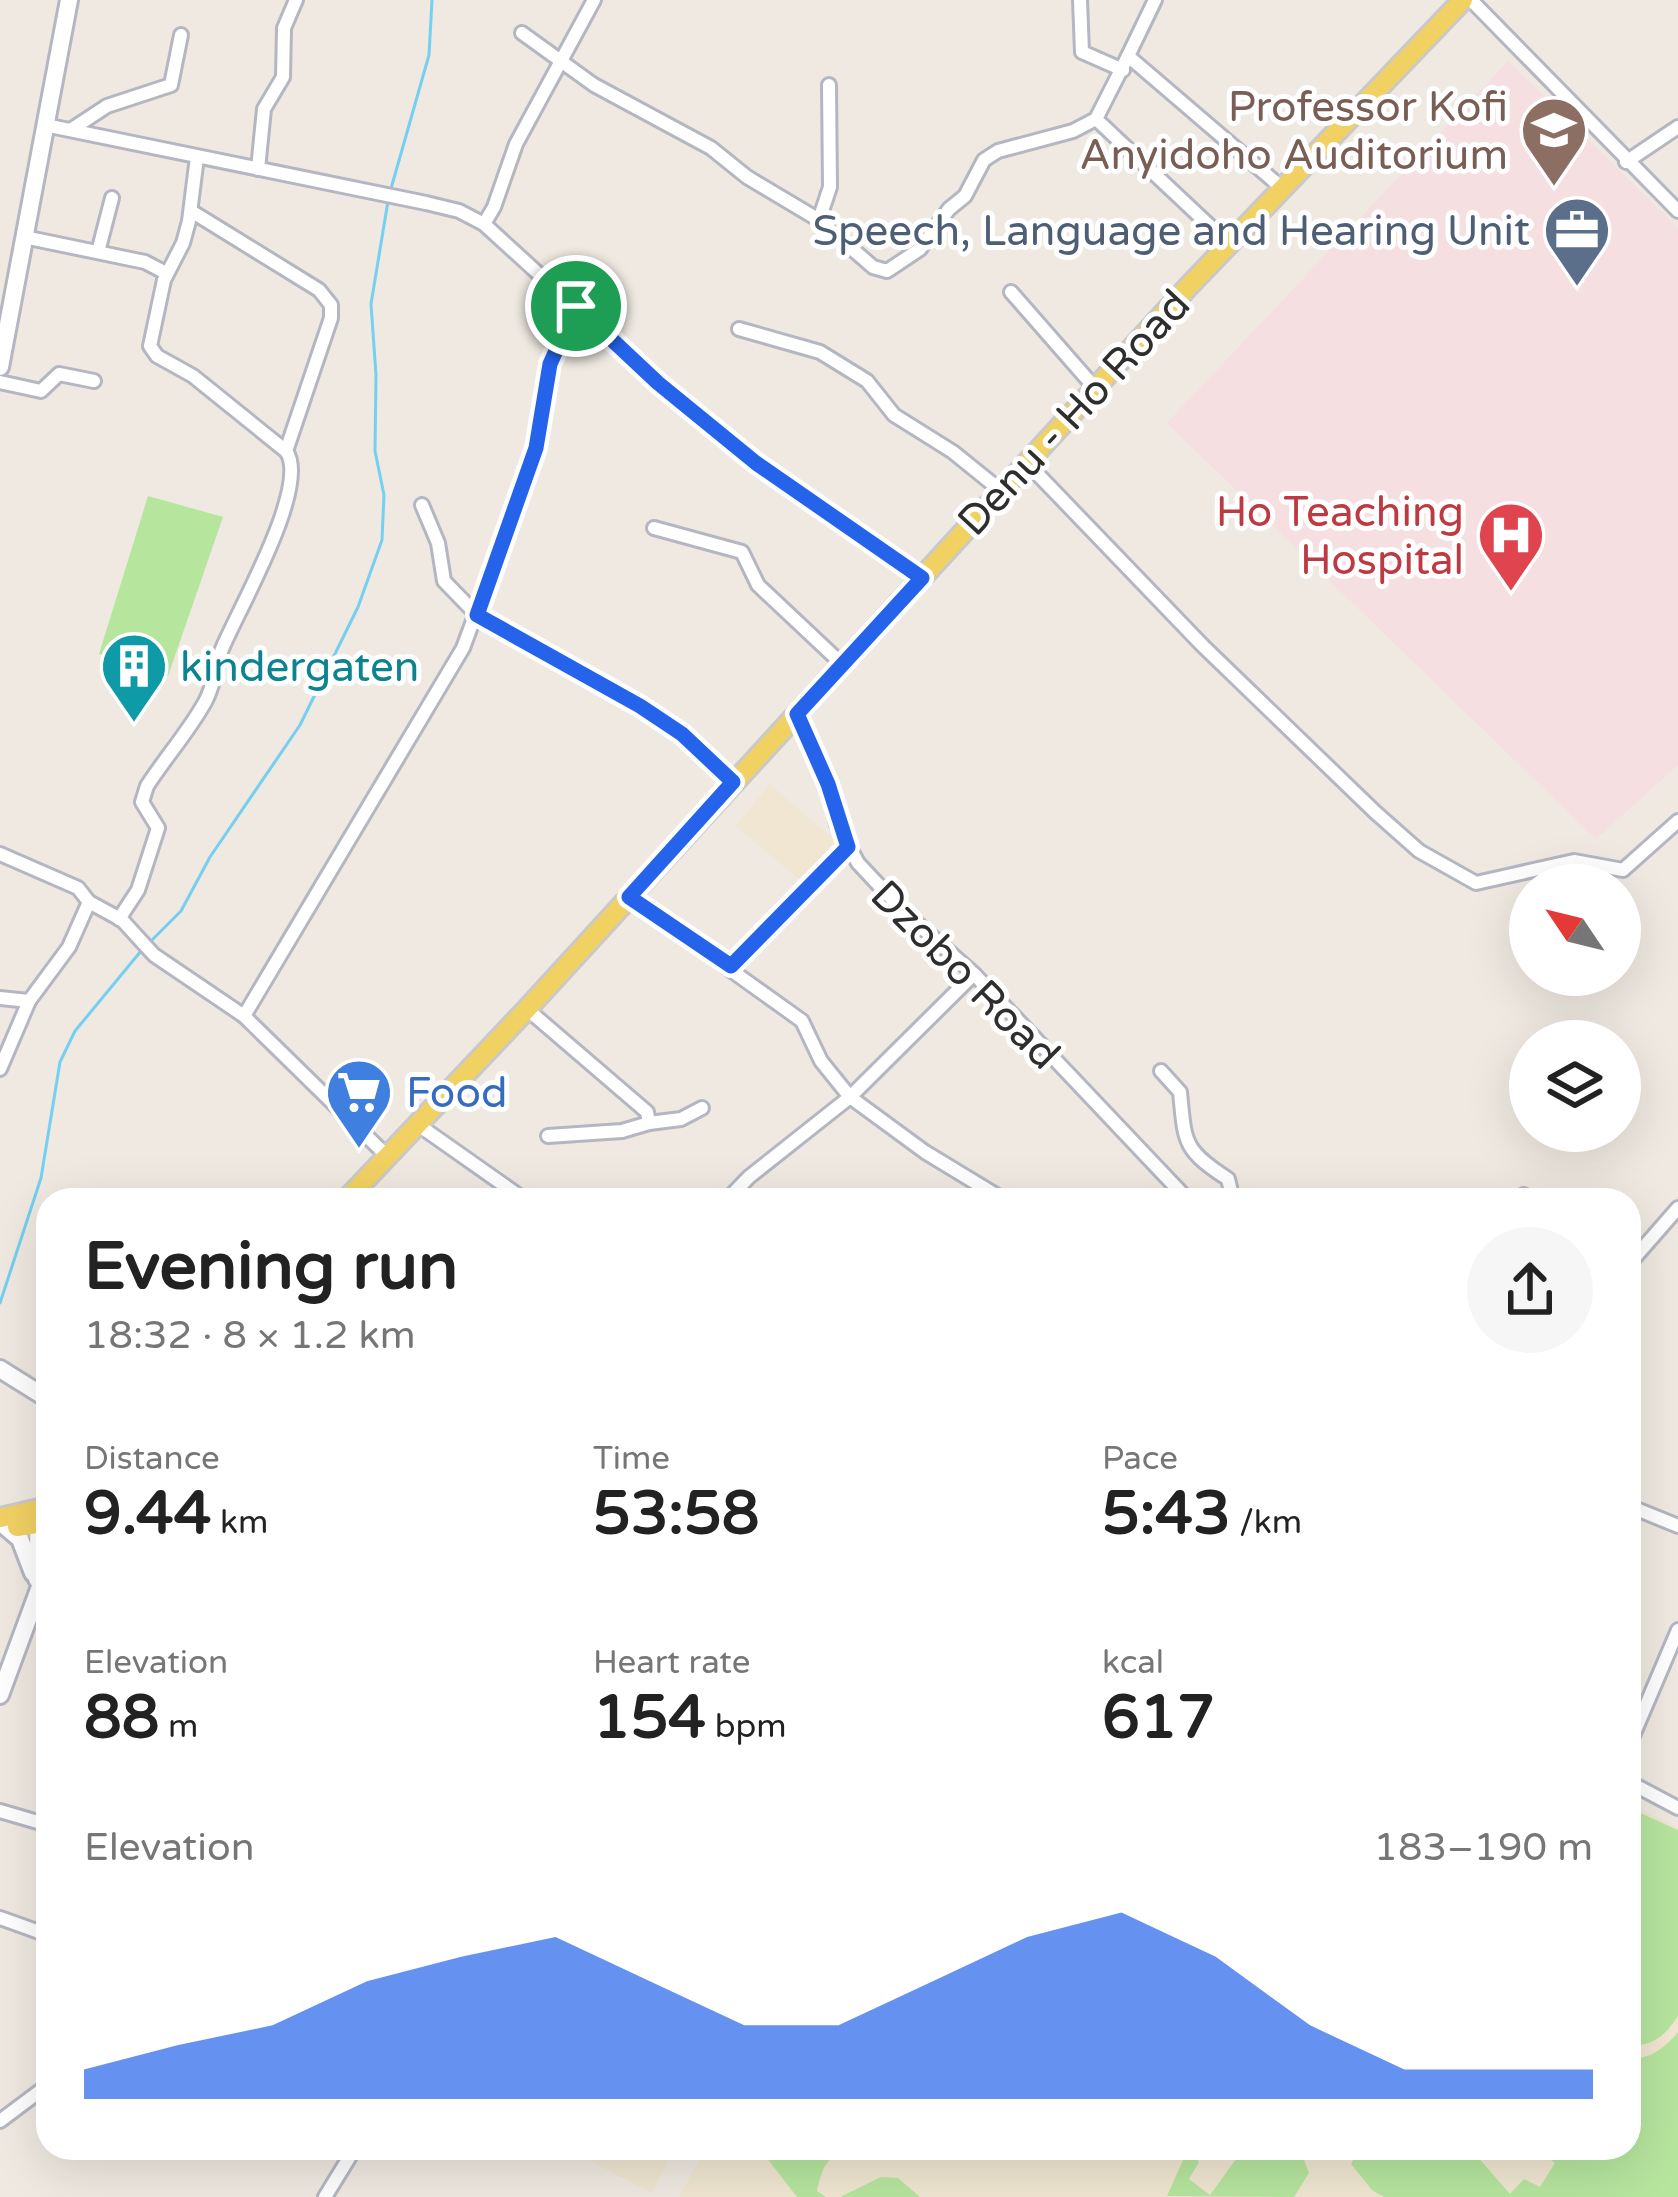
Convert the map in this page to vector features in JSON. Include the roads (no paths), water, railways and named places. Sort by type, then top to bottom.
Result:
[{"type":"main road","name":"Denu - Ho Road","points":[[357,1188],[527,1010],[1228,244],[1467,0]]},
{"type":"main road","points":[[2,1525],[36,1518]]},
{"type":"street","points":[[0,368],[69,0]]},
{"type":"street","points":[[258,169],[264,110],[283,77],[284,28],[296,0]]},
{"type":"street","points":[[484,224],[516,144],[594,0]]},
{"type":"street","points":[[1080,0],[1082,52],[1126,63],[1282,188]]},
{"type":"street","points":[[522,33],[620,100],[711,148],[747,177],[819,220],[873,267],[887,271],[920,249],[965,196],[984,160],[998,151],[1073,131],[1096,119],[1155,0]]},
{"type":"street","points":[[1467,0],[1678,211]]},
{"type":"street","points":[[72,129],[107,106],[172,85],[181,35]]},
{"type":"street","points":[[819,220],[830,188],[829,85]]},
{"type":"street","points":[[1096,119],[1228,244]]},
{"type":"street","points":[[45,125],[459,211],[484,224],[658,383],[756,463],[922,578]]},
{"type":"street","points":[[1626,162],[1678,128]]},
{"type":"street","points":[[119,919],[138,890],[158,828],[142,802],[170,750],[206,700],[290,495],[292,459],[286,451],[194,376],[152,351],[166,273],[183,243],[191,211],[197,157]]},
{"type":"street","points":[[98,252],[112,198]]},
{"type":"street","points":[[191,211],[320,290],[331,305],[331,318],[286,451]]},
{"type":"street","points":[[24,237],[145,262],[166,273]]},
{"type":"street","points":[[1011,292],[1096,388]]},
{"type":"street","points":[[244,1016],[463,648],[536,448],[550,364],[576,306]]},
{"type":"street","points":[[739,328],[793,342],[855,373],[873,386],[880,400],[908,427],[953,452],[1000,490]]},
{"type":"street","points":[[0,382],[41,391],[59,374],[94,381]]},
{"type":"street","points":[[1027,462],[1203,646],[1375,812],[1419,851],[1476,883],[1574,861],[1623,870],[1678,821]]},
{"type":"street","points":[[422,505],[439,543],[444,581],[477,615],[640,706],[682,734],[733,782]]},
{"type":"street","points":[[654,528],[742,552],[758,585],[842,664]]},
{"type":"street","name":"Dzobo Road","points":[[797,714],[828,784],[848,847],[903,911],[974,974],[1177,1188]]},
{"type":"street","points":[[731,966],[848,847]]},
{"type":"street","points":[[0,854],[119,919],[146,946],[244,1016],[387,1156]]},
{"type":"street","points":[[629,897],[802,1021],[821,1061],[850,1097],[981,1188]]},
{"type":"street","points":[[0,1069],[29,1001],[69,947],[87,898]]},
{"type":"street","points":[[738,1188],[850,1097],[974,974]]},
{"type":"street","points":[[0,998],[29,1001]]},
{"type":"street","points":[[527,1010],[647,1112],[649,1123]]},
{"type":"street","points":[[1161,1071],[1180,1092],[1183,1133],[1192,1149],[1228,1179],[1230,1188]]},
{"type":"street","points":[[548,1136],[622,1131],[681,1119],[702,1108]]},
{"type":"street","points":[[418,1124],[508,1188]]},
{"type":"street","points":[[1641,1250],[1678,1208]]},
{"type":"street","points":[[0,1369],[36,1387]]},
{"type":"street","points":[[1641,1511],[1678,1526]]},
{"type":"street","points":[[0,1695],[36,1592],[20,1539],[2,1525]]},
{"type":"street","points":[[1641,1716],[1678,1630]]},
{"type":"street","points":[[1641,1788],[1678,1808]]},
{"type":"street","points":[[0,1811],[36,1822]]},
{"type":"street","points":[[0,1918],[36,1931]]},
{"type":"street","points":[[0,2121],[36,2094]]},
{"type":"street","points":[[325,2197],[348,2160]]},
{"type":"waterway","points":[[390,192],[429,55],[432,0]]},
{"type":"waterway","points":[[148,944],[181,911],[210,857],[300,725],[358,607],[382,540],[384,495],[375,451],[371,304],[388,201]]},
{"type":"waterway","points":[[38,1188],[60,1062],[75,1031],[141,951]]},
{"type":"waterway","points":[[0,1303],[36,1193]]},
{"type":"place","name":"Professor Kofi Anyidoho Auditorium","points":[[1554,189]]},
{"type":"place","name":"Speech, Language and Hearing Unit","points":[[1577,289]]},
{"type":"place","name":"Ho Teaching Hospital","points":[[1511,594]]},
{"type":"place","name":"kindergaten","points":[[134,725]]},
{"type":"place","name":"Food","points":[[359,1151]]}]
